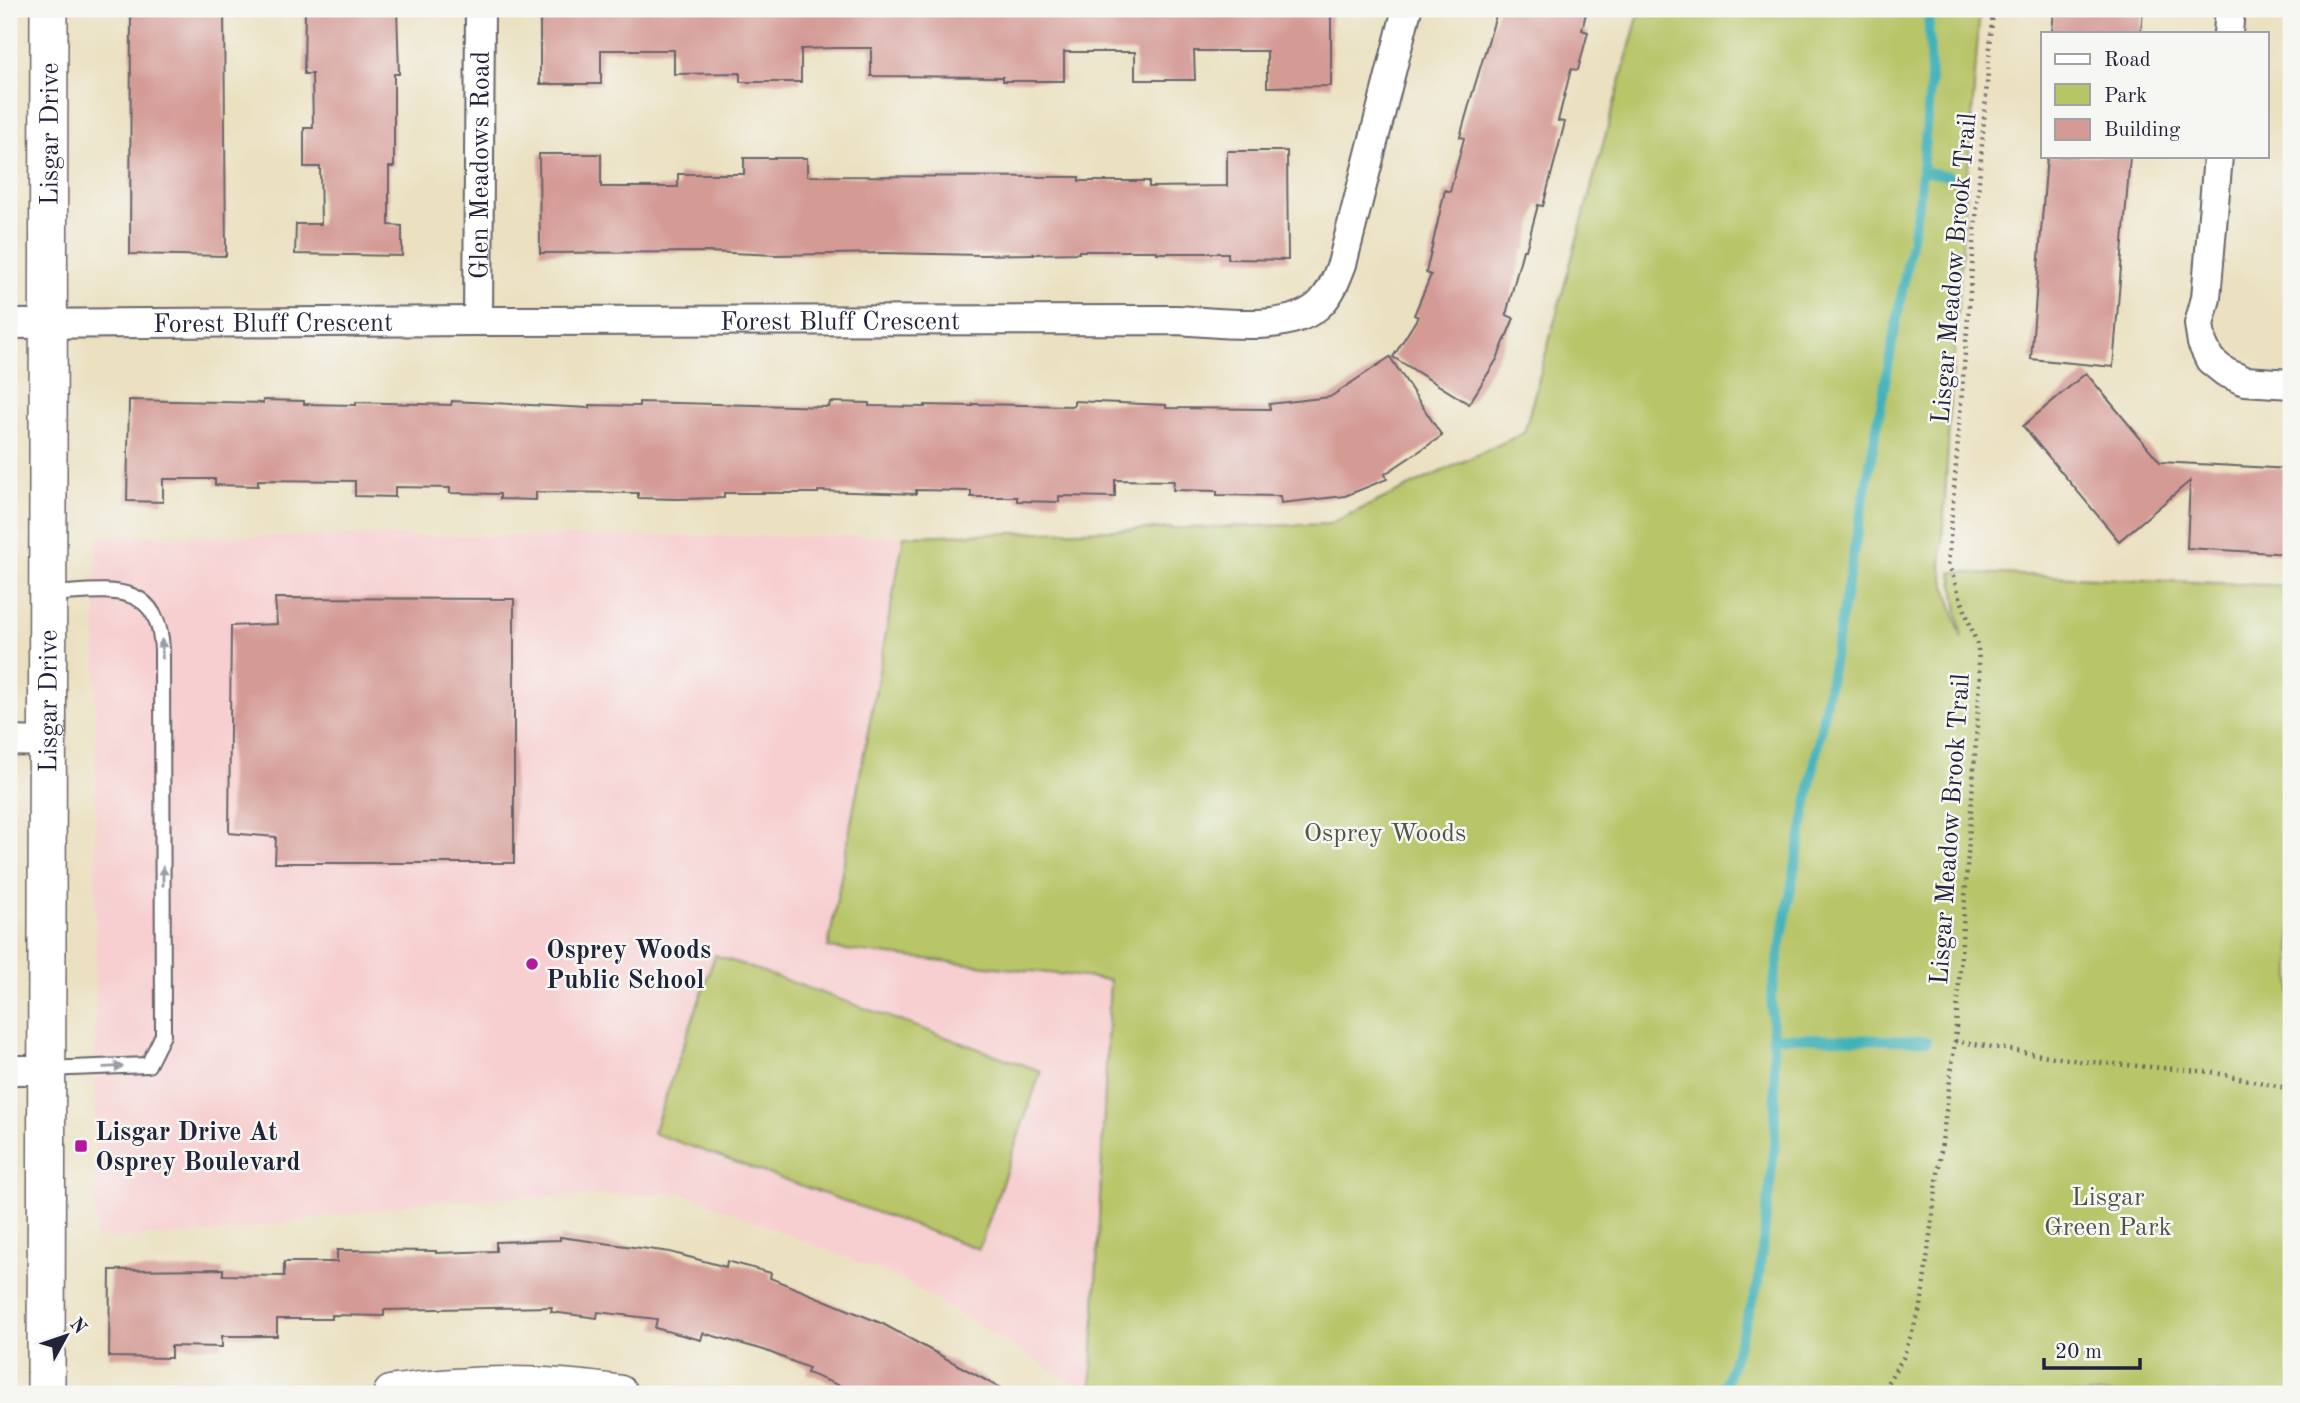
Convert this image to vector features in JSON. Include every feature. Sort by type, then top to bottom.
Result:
[{"type":"street","name":"Lisgar Drive","points":[[46,1394],[49,9]]},
{"type":"street","name":"Glen Meadows Road","points":[[478,321],[480,9]]},
{"type":"street","name":"Forest Bluff Crescent","points":[[9,324],[1176,320],[1275,324],[1292,320],[1321,303],[1338,274],[1407,9]]},
{"type":"street","points":[[2228,32],[2230,9]]},
{"type":"street","points":[[2218,158],[2206,298],[2199,324],[2202,343],[2210,360],[2225,372],[2245,380],[2291,384]]},
{"type":"street","points":[[9,741],[46,741]]},
{"type":"street","points":[[9,1070],[45,1070]]},
{"type":"street","points":[[392,1394],[505,1384],[619,1394]]},
{"type":"lane","points":[[45,1070],[148,1065],[163,1035],[162,663],[158,618],[146,602],[121,593],[47,594]]},
{"type":"path","name":"Lisgar Meadow Brook Trail","points":[[1880,1394],[1903,1358],[1921,1306],[1955,1041],[1980,681],[1978,647],[1948,563],[1993,9]]},
{"type":"path","points":[[1955,1041],[2080,1061],[2211,1072],[2291,1089]]},
{"type":"shaded area","name":"Osprey Woods Public School","points":[[96,536],[904,536],[828,948],[1110,980],[1091,1394],[903,1280],[683,1193],[435,1200],[229,1232],[95,1239]]},
{"type":"green space","points":[[1640,9],[1980,9],[1950,409],[1941,569],[1962,640],[1952,572],[2291,586],[2291,1394],[1091,1394],[1110,980],[828,948],[904,536],[1329,524],[1524,433]]},
{"type":"green space","points":[[715,955],[1041,1071],[979,1249],[653,1133]]},
{"type":"building","points":[[131,9],[224,9],[226,256],[130,254]]},
{"type":"building","points":[[305,9],[397,9],[399,74],[394,74],[394,167],[389,167],[389,225],[402,226],[402,256],[295,254],[296,224],[321,224],[320,167],[304,167],[304,128],[313,128],[312,74],[304,74]]},
{"type":"building","points":[[540,9],[1331,9],[1331,86],[1267,87],[1267,51],[1194,51],[1195,80],[1135,80],[1135,52],[1064,52],[1064,81],[1003,81],[1003,77],[871,76],[871,48],[801,49],[801,82],[740,82],[740,73],[674,74],[674,50],[601,50],[601,84],[540,84]]},
{"type":"building","points":[[1498,9],[1587,9],[1582,30],[1588,32],[1578,70],[1571,69],[1558,121],[1565,122],[1543,206],[1538,205],[1506,315],[1514,318],[1497,359],[1469,404],[1393,357],[1418,317],[1414,315],[1431,275],[1426,273],[1445,190],[1450,192],[1464,138],[1460,137]]},
{"type":"building","points":[[2054,9],[2143,9],[2141,32],[2052,32]]},
{"type":"building","points":[[1227,151],[1287,151],[1288,260],[1228,259],[1228,253],[1157,251],[982,255],[540,253],[539,154],[601,154],[601,187],[678,187],[678,174],[744,174],[744,158],[807,158],[807,176],[1079,177],[1079,181],[1149,181],[1149,187],[1227,186]]},
{"type":"building","points":[[2047,158],[2130,158],[2113,367],[2031,359]]},
{"type":"building","points":[[1390,357],[1442,436],[1385,474],[1387,479],[1345,496],[1281,503],[1280,496],[1217,495],[1217,491],[1173,490],[1174,481],[1115,480],[1115,497],[1059,496],[1059,502],[1017,501],[1017,497],[971,497],[971,491],[916,490],[916,494],[818,491],[724,493],[724,498],[677,499],[638,498],[638,493],[536,492],[536,500],[500,499],[500,494],[450,493],[450,488],[395,487],[395,497],[355,496],[355,481],[258,480],[258,486],[215,485],[215,479],[163,479],[163,502],[127,501],[129,400],[263,403],[263,400],[356,405],[356,402],[451,405],[452,401],[589,408],[589,405],[639,406],[639,402],[829,407],[830,402],[925,407],[973,404],[1074,406],[1074,401],[1166,405],[1166,408],[1270,409],[1269,404],[1330,397]]},
{"type":"building","points":[[2086,373],[2160,462],[2291,469],[2291,554],[2187,548],[2190,481],[2119,541],[2023,426]]},
{"type":"building","points":[[275,598],[514,599],[514,863],[275,863],[276,837],[229,833],[231,626],[277,624]]},
{"type":"building","points":[[560,1237],[670,1252],[726,1267],[727,1261],[771,1273],[770,1278],[883,1324],[1011,1394],[861,1394],[807,1373],[809,1368],[764,1350],[703,1333],[701,1340],[655,1328],[657,1319],[598,1312],[597,1318],[551,1312],[552,1307],[384,1310],[384,1316],[332,1315],[332,1319],[277,1319],[277,1336],[222,1336],[222,1347],[171,1346],[171,1358],[109,1357],[110,1270],[223,1269],[223,1275],[284,1276],[284,1262],[337,1262],[337,1250],[436,1253],[496,1251],[496,1242],[560,1240]]},
{"type":"waterway","points":[[1722,1394],[1758,1284],[1775,1143],[1771,997],[1919,200],[1931,78],[1928,9]]},
{"type":"waterway","points":[[1922,171],[1950,176]]},
{"type":"waterway","points":[[1772,1037],[1927,1041]]},
{"type":"place","name":"Osprey Woods Public School","points":[[532,964]]},
{"type":"place","name":"Lisgar Drive At Osprey Boulevard","points":[[81,1146]]},
{"type":"park label","name":"Osprey Woods","points":[[1385,832]]},
{"type":"park label","name":"Lisgar Green Park","points":[[2108,1211]]}]
